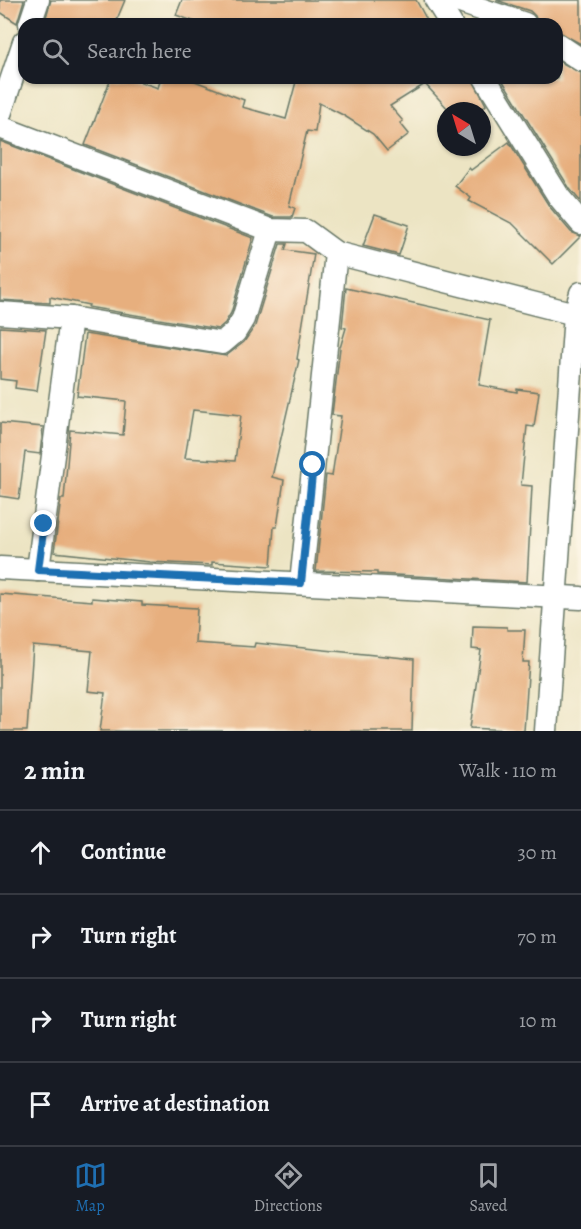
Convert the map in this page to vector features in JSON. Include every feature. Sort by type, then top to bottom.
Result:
[{"type":"street","points":[[32,18],[38,0]]},
{"type":"street","points":[[436,0],[447,18]]},
{"type":"street","points":[[454,0],[507,18]]},
{"type":"street","points":[[563,48],[581,60]]},
{"type":"street","points":[[0,114],[18,60]]},
{"type":"street","points":[[489,84],[559,197],[581,223]]},
{"type":"street","points":[[0,127],[270,230],[306,231],[336,253],[578,303],[546,731]]},
{"type":"street","points":[[0,313],[71,318],[222,343],[235,332],[243,319],[270,230]]},
{"type":"street","points":[[301,583],[336,253]]},
{"type":"street","points":[[38,570],[71,318]]},
{"type":"street","points":[[0,568],[581,598]]},
{"type":"building","points":[[0,0],[24,0],[17,23],[0,12]]},
{"type":"building","points":[[51,0],[125,0],[118,18],[46,18]]},
{"type":"building","points":[[182,0],[416,0],[426,18],[184,18],[176,15]]},
{"type":"building","points":[[496,0],[581,0],[581,44],[563,34],[563,18],[536,18],[530,11]]},
{"type":"building","points":[[563,63],[581,73],[581,202],[570,189],[505,84],[563,84]]},
{"type":"building","points":[[109,84],[147,84],[158,88],[159,84],[203,84],[244,100],[242,107],[286,119],[295,84],[425,84],[390,106],[403,121],[400,123],[409,134],[387,151],[373,134],[319,103],[315,132],[307,131],[289,206],[295,208],[292,217],[273,217],[85,145]]},
{"type":"building","points":[[425,84],[475,84],[484,102],[442,102]]},
{"type":"building","points":[[0,141],[253,238],[231,313],[225,323],[218,329],[88,307],[89,305],[50,297],[50,303],[0,300]]},
{"type":"building","points":[[509,142],[549,206],[571,232],[581,236],[553,264],[513,224],[469,201],[471,198],[455,186],[469,168],[471,170]]},
{"type":"building","points":[[375,214],[409,225],[399,255],[363,246]]},
{"type":"building","points":[[280,244],[287,244],[285,250],[314,254],[297,359],[299,360],[272,477],[284,480],[277,527],[274,527],[271,566],[212,562],[212,565],[150,562],[54,552],[61,499],[64,499],[70,430],[123,435],[126,401],[77,396],[85,334],[226,356],[244,342],[255,326]],"holes":[[[193,410],[241,415],[235,461],[185,458]]]},
{"type":"building","points":[[346,288],[490,320],[479,385],[517,392],[517,389],[539,392],[534,427],[527,426],[521,485],[532,486],[527,582],[377,574],[377,572],[316,571],[326,475],[332,476],[341,416],[332,415],[340,348],[346,328],[342,327]]},
{"type":"building","points":[[0,327],[46,330],[37,391],[15,388],[16,381],[0,379]]},
{"type":"building","points":[[0,423],[43,427],[40,454],[25,452],[19,499],[0,496]]},
{"type":"building","points":[[0,594],[92,601],[92,598],[142,602],[142,605],[197,608],[195,643],[254,647],[255,643],[414,659],[412,731],[100,731],[105,693],[88,691],[92,651],[33,646],[27,731],[0,731]]},
{"type":"building","points":[[473,626],[525,630],[523,662],[529,662],[524,731],[470,728],[481,650],[472,649]]},
{"type":"route","points":[[44,524],[38,570],[301,583],[313,465]]}]
